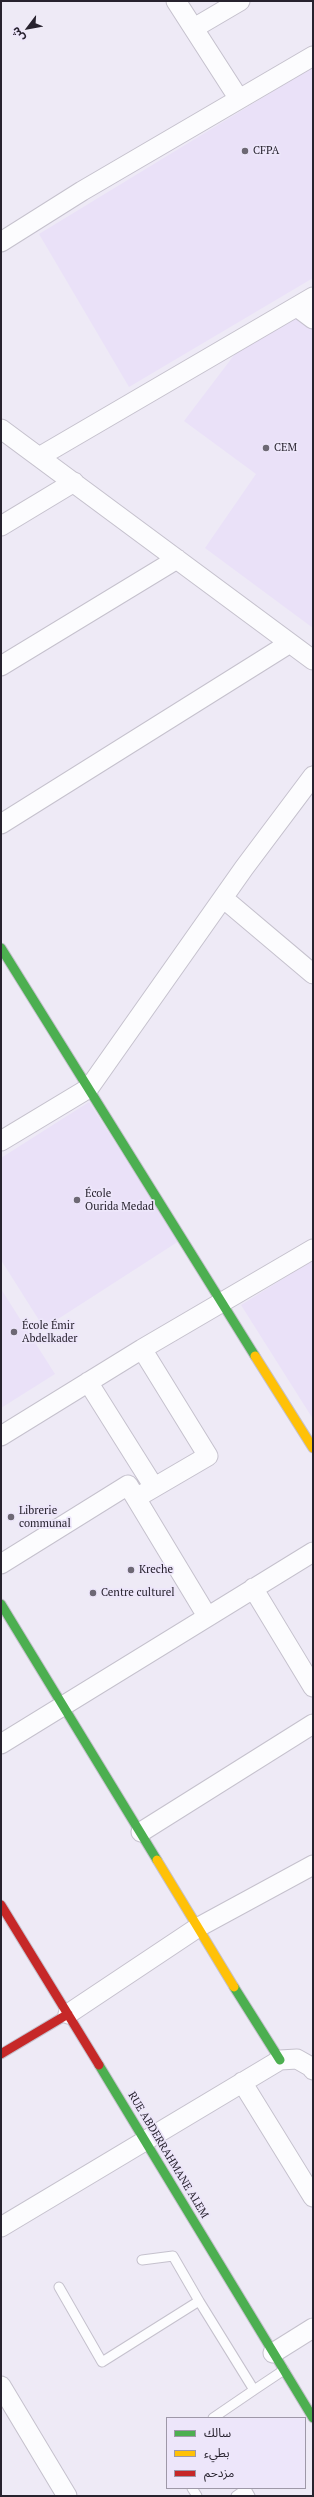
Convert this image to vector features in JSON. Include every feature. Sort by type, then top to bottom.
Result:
[{"type":"street","points":[[176,1],[239,99]]},
{"type":"street","points":[[194,28],[240,1]]},
{"type":"street","points":[[1,242],[82,192],[313,56]]},
{"type":"street","points":[[40,457],[305,302],[313,319]]},
{"type":"street","points":[[1,429],[313,660]]},
{"type":"street","points":[[1,526],[74,482]]},
{"type":"street","points":[[1,666],[177,559]]},
{"type":"street","points":[[1,824],[290,643]]},
{"type":"street","points":[[1,1141],[89,1088],[223,898],[313,776]]},
{"type":"street","points":[[223,898],[311,969]]},
{"type":"street","points":[[1,948],[313,1448]]},
{"type":"street","points":[[1,1436],[142,1349],[313,1249]]},
{"type":"street","points":[[136,1498],[208,1456],[142,1349]]},
{"type":"street","points":[[88,1382],[154,1487]]},
{"type":"street","points":[[1,1564],[128,1485],[207,1616]]},
{"type":"street","points":[[1,1744],[313,1552]]},
{"type":"street","points":[[253,1588],[313,1687]]},
{"type":"street","points":[[1,1604],[141,1832],[197,1928],[280,2060]]},
{"type":"street","points":[[141,1832],[313,1724]]},
{"type":"street","points":[[1,2054],[68,2014],[197,1928],[313,1865]]},
{"type":"street","name":"RUE ABDERRAHMANE ALEM","points":[[1,1905],[145,2139],[313,2418]]},
{"type":"street","points":[[1,2227],[145,2139],[280,2060],[297,2059],[311,2067],[313,2070]]},
{"type":"street","points":[[242,2082],[313,2197]]},
{"type":"street","points":[[273,2353],[313,2328]]},
{"type":"street","points":[[1,2386],[66,2496]]},
{"type":"lane","points":[[142,2260],[173,2256],[254,2390]]},
{"type":"lane","points":[[59,2287],[102,2362],[200,2301]]},
{"type":"lane","points":[[214,2417],[284,2370]]},
{"type":"lane","points":[[236,2496],[246,2489],[250,2496]]},
{"type":"shaded area","name":"CFPA","points":[[313,67],[313,278],[129,387],[39,234]]},
{"type":"shaded area","name":"CEM","points":[[296,317],[313,330],[313,628],[205,548],[256,474],[184,421],[241,346]]},
{"type":"shaded area","name":"École Ourida Medad","points":[[89,1102],[179,1241],[44,1328],[1,1260],[1,1158]]},
{"type":"shaded area","points":[[313,1260],[313,1419],[241,1305]]},
{"type":"shaded area","name":"École Émir Abdelkader","points":[[1,1289],[55,1374],[1,1408]]},
{"type":"traffic: fast","points":[[1,948],[255,1356]]},
{"type":"traffic: fast","points":[[1,1604],[157,1860]]},
{"type":"traffic: fast","points":[[234,1987],[280,2060]]},
{"type":"traffic: fast","points":[[99,2065],[313,2418]]},
{"type":"traffic: slow","points":[[255,1356],[313,1448]]},
{"type":"traffic: slow","points":[[157,1860],[234,1987]]},
{"type":"traffic: jam","points":[[1,1905],[99,2065]]},
{"type":"traffic: jam","points":[[1,2054],[68,2014]]},
{"type":"place","name":"CFPA","points":[[245,151]]},
{"type":"place","name":"CEM","points":[[266,448]]},
{"type":"place","name":"École Ourida Medad","points":[[77,1200]]},
{"type":"place","name":"École Émir Abdelkader","points":[[14,1332]]},
{"type":"place","name":"Librerie communal","points":[[11,1517]]},
{"type":"place","name":"Kreche","points":[[131,1570]]},
{"type":"place","name":"Centre culturel","points":[[93,1593]]}]
